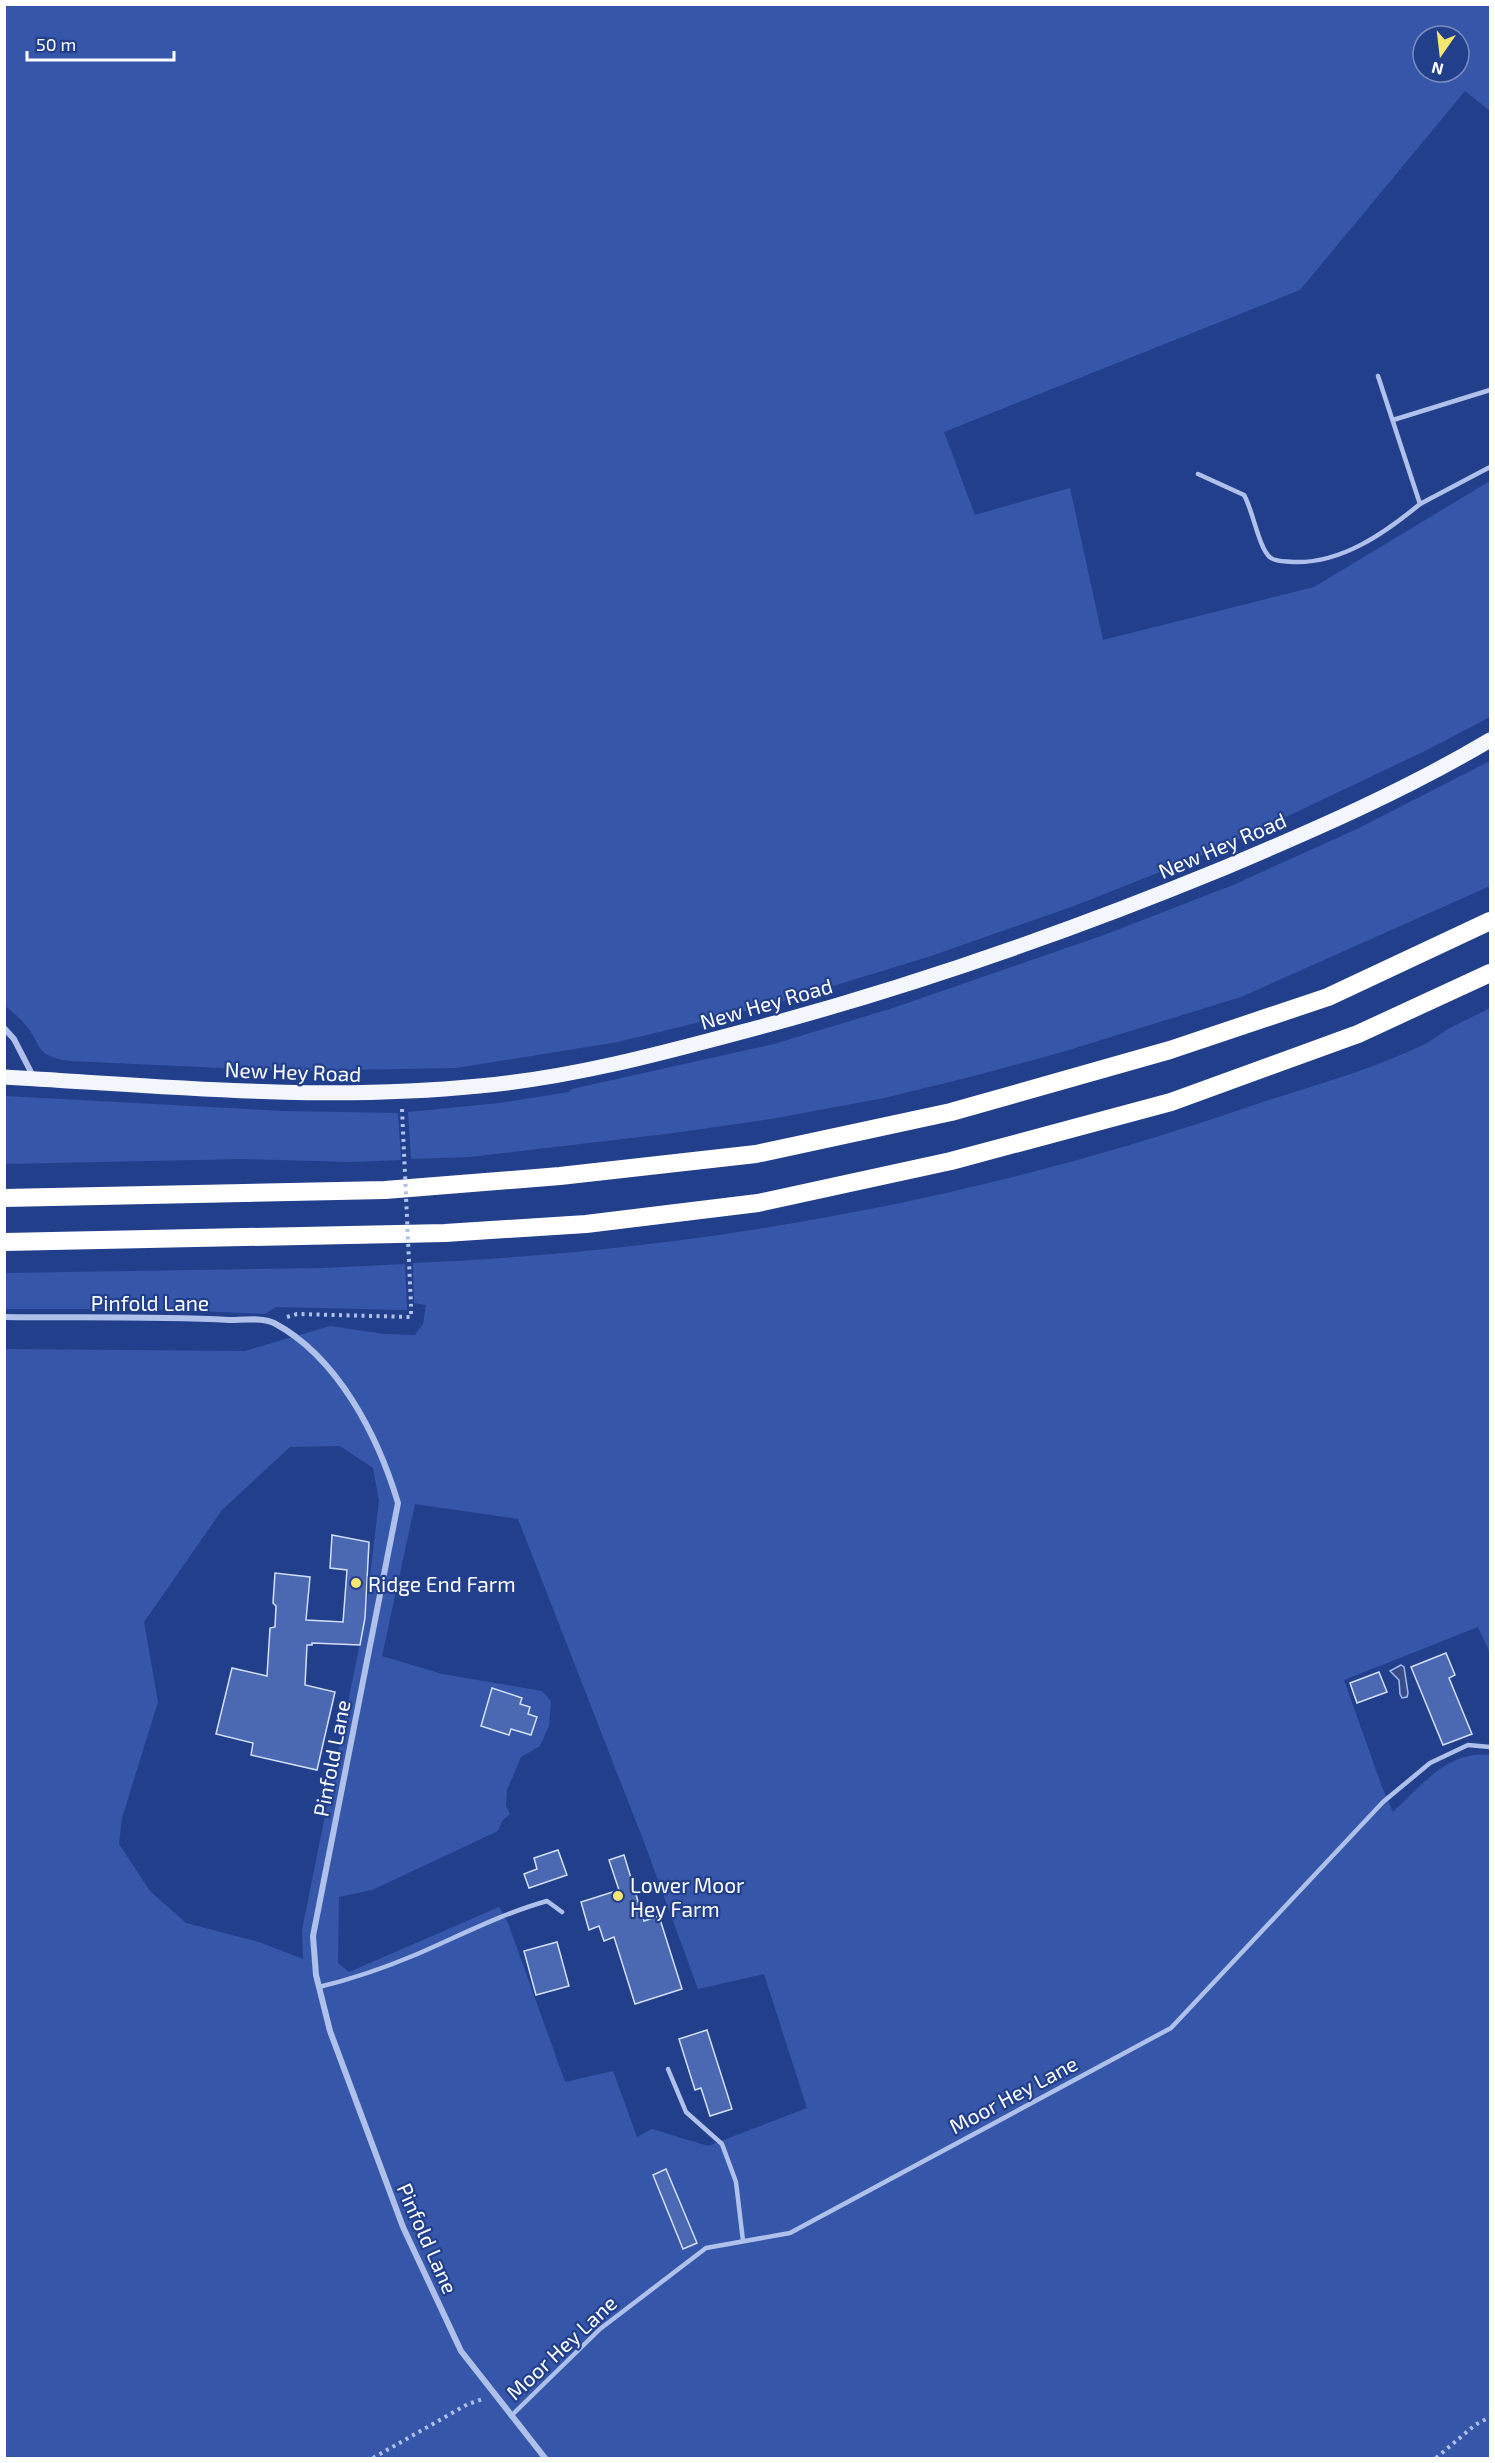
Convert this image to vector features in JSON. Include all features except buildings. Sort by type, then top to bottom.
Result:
[{"type":"highway","points":[[4,1198],[385,1190],[560,1176],[756,1154],[951,1112],[1170,1050],[1328,997],[1491,921]]},
{"type":"highway","points":[[4,1242],[445,1233],[586,1224],[758,1203],[951,1161],[1171,1102],[1358,1034],[1491,973]]},
{"type":"main road","name":"New Hey Road","points":[[4,1077],[312,1095],[358,1095],[482,1086],[560,1075],[639,1059],[899,986],[1089,922],[1283,843],[1412,782],[1491,740]]},
{"type":"street","points":[[4,1028],[14,1039],[34,1079]]},
{"type":"street","name":"Pinfold Lane","points":[[4,1317],[214,1319],[272,1322],[316,1354],[343,1384],[386,1465],[398,1503],[313,1936],[319,1987],[330,2031],[403,2227],[462,2350],[494,2395],[545,2458]]},
{"type":"lane","points":[[1378,376],[1420,504]]},
{"type":"lane","points":[[1393,420],[1491,390]]},
{"type":"lane","points":[[1198,474],[1244,495],[1263,548],[1270,558],[1281,561],[1313,561],[1338,555],[1385,531],[1420,504],[1491,467]]},
{"type":"lane","name":"Moor Hey Lane","points":[[511,2416],[600,2329],[706,2248],[790,2233],[1171,2028],[1383,1802],[1430,1763],[1468,1745],[1491,1747]]},
{"type":"lane","points":[[319,1987],[351,1979],[414,1955],[498,1917],[540,1903],[547,1901],[562,1912]]},
{"type":"lane","points":[[668,2069],[686,2112],[722,2144],[736,2182],[743,2241]]},
{"type":"path","points":[[272,1322],[297,1314],[411,1317],[402,1109]]},
{"type":"path","points":[[373,2458],[468,2403],[494,2395]]},
{"type":"path","points":[[1436,2458],[1475,2424],[1491,2417]]},
{"type":"shaded area","points":[[5,4],[1490,5],[1490,111],[1465,91],[1300,290],[944,432],[975,515],[1070,488],[1103,640],[1314,587],[1490,481],[1490,717],[1425,751],[1218,849],[1074,906],[928,957],[774,1004],[618,1042],[456,1068],[290,1071],[57,1059],[43,1052],[17,1016],[4,1005]]},
{"type":"shaded area","points":[[1490,761],[1490,886],[1241,997],[1059,1053],[884,1098],[771,1119],[674,1133],[469,1157],[411,1159],[408,1112],[500,1103],[569,1092],[572,1089],[774,1044],[893,1008],[1104,935],[1233,885],[1357,829]]},
{"type":"shaded area","points":[[1490,1008],[1490,1653],[1478,1627],[1344,1680],[1393,1812],[1425,1781],[1448,1764],[1475,1755],[1490,1755],[1490,2458],[5,2458],[5,1349],[245,1351],[330,1326],[384,1334],[415,1335],[423,1324],[426,1305],[414,1303],[413,1263],[519,1257],[624,1247],[833,1216],[937,1195],[1141,1142],[1336,1079],[1382,1063],[1427,1043]],"holes":[[[340,1446],[373,1468],[379,1501],[365,1618],[302,1930],[303,1959],[259,1942],[186,1923],[150,1891],[119,1844],[122,1818],[158,1702],[144,1622],[222,1510],[290,1447]],[[415,1504],[518,1519],[644,1842],[698,1989],[764,1974],[807,2108],[708,2146],[652,2129],[637,2137],[613,2071],[565,2082],[508,1923],[499,1907],[349,1972],[338,1963],[339,1897],[372,1890],[498,1831],[502,1821],[510,1814],[506,1806],[507,1790],[521,1757],[540,1746],[549,1726],[551,1701],[542,1691],[442,1674],[382,1656]]]},
{"type":"shaded area","points":[[5,1096],[282,1111],[398,1113],[401,1160],[350,1162],[242,1159],[5,1164]]},
{"type":"shaded area","points":[[405,1264],[407,1310],[276,1307],[265,1314],[148,1309],[5,1309],[5,1273],[322,1268]]},
{"type":"shaded area","points":[[1401,1665],[1404,1667],[1408,1693],[1407,1697],[1402,1698],[1399,1680],[1390,1671]]},
{"type":"place","name":"Ridge End Farm","points":[[356,1583]]},
{"type":"place","name":"Lower Moor Hey Farm","points":[[618,1896]]}]
